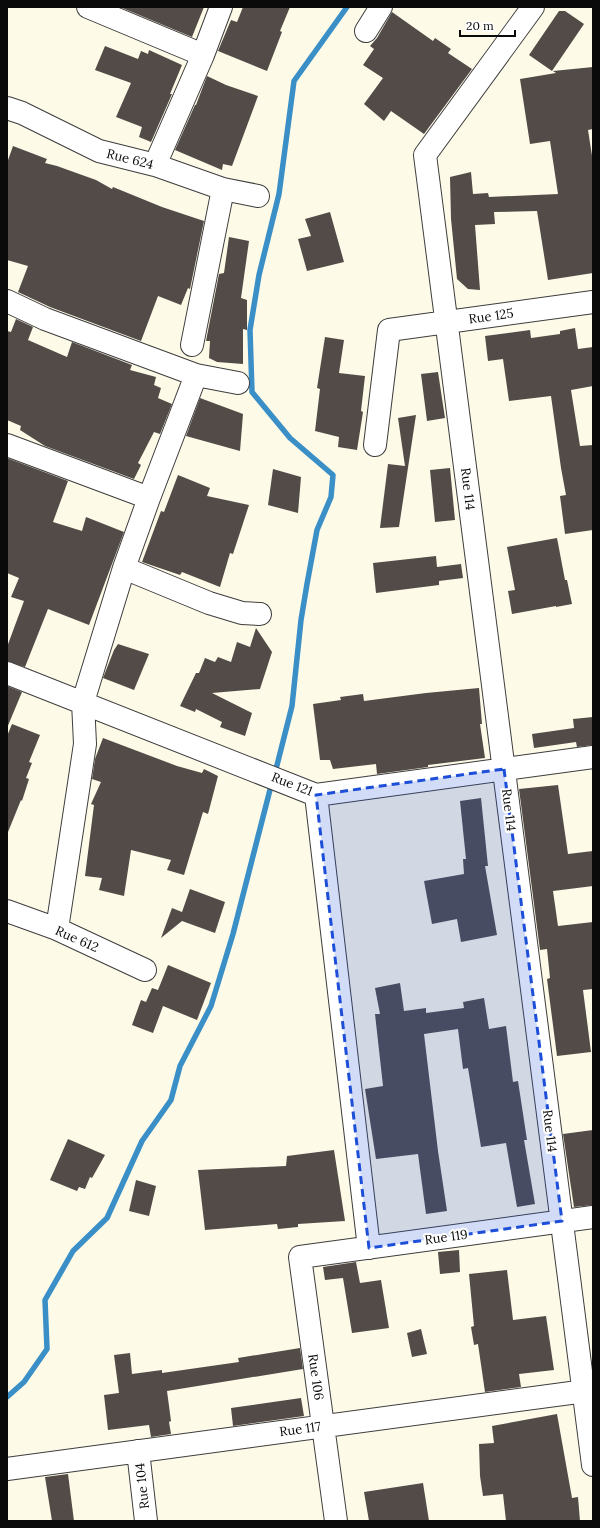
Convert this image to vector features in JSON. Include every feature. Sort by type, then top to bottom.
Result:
[{"type":"street","points":[[88,7],[202,55]]},
{"type":"street","points":[[156,165],[221,7]]},
{"type":"street","points":[[366,31],[381,7]]},
{"type":"street","name":"Rue 114","points":[[533,7],[425,155],[562,1221],[588,1390],[593,1465]]},
{"type":"street","name":"Rue 624","points":[[7,108],[22,113],[99,151],[156,165],[223,189],[258,196]]},
{"type":"street","points":[[192,345],[223,189]]},
{"type":"street","points":[[7,301],[45,319],[196,375],[238,383]]},
{"type":"street","name":"Rue 125","points":[[375,445],[389,330],[593,302]]},
{"type":"street","points":[[57,929],[85,744],[83,702],[124,568],[196,375]]},
{"type":"street","points":[[7,445],[149,498]]},
{"type":"street","points":[[124,568],[210,603],[242,613],[260,614]]},
{"type":"street","name":"Rue 121","points":[[7,673],[316,794],[593,757]]},
{"type":"street","points":[[316,794],[369,1248]]},
{"type":"street","name":"Rue 612","points":[[7,911],[57,929],[145,970]]},
{"type":"street","name":"Rue 119","points":[[300,1257],[593,1217]]},
{"type":"street","name":"Rue 106","points":[[300,1257],[336,1521]]},
{"type":"street","name":"Rue 117","points":[[7,1469],[588,1390]]},
{"type":"street","name":"Rue 104","points":[[138,1451],[146,1521]]},
{"type":"highlighted area","points":[[504,769],[562,1221],[369,1248],[316,795]]},
{"type":"building","points":[[120,7],[204,7],[192,37]]},
{"type":"building","points":[[243,7],[290,7],[280,31],[282,32],[267,71],[218,51],[231,20],[237,22]]},
{"type":"building","points":[[559,11],[565,11],[584,24],[552,71],[529,55]]},
{"type":"building","points":[[392,12],[433,41],[435,38],[451,49],[448,53],[472,69],[424,134],[391,111],[384,121],[364,104],[383,78],[363,65],[374,49],[370,46],[377,38]]},
{"type":"building","points":[[105,46],[138,59],[141,51],[148,54],[149,50],[182,65],[170,94],[172,94],[151,142],[139,137],[142,127],[116,117],[131,83],[95,70]]},
{"type":"building","points":[[593,67],[593,129],[588,130],[593,162],[593,273],[548,280],[537,211],[494,212],[495,224],[475,225],[480,290],[468,289],[457,279],[451,219],[450,177],[471,172],[473,194],[488,193],[489,197],[558,194],[550,141],[530,144],[520,79],[556,73],[553,71]]},
{"type":"building","points":[[207,76],[226,85],[258,96],[232,166],[223,164],[222,170],[175,150],[196,105]]},
{"type":"building","points":[[13,146],[47,159],[45,163],[96,180],[112,189],[113,187],[162,207],[204,221],[190,289],[188,288],[181,305],[158,296],[141,341],[50,307],[18,292],[28,266],[7,260],[7,163]]},
{"type":"building","points":[[330,212],[344,262],[307,271],[298,239],[311,236],[305,219]]},
{"type":"building","points":[[229,237],[249,241],[241,298],[247,300],[247,330],[243,329],[243,364],[217,362],[209,358],[210,341],[206,341],[219,274],[224,273]]},
{"type":"building","points":[[16,319],[33,327],[28,340],[67,357],[72,342],[132,365],[130,370],[156,377],[154,385],[161,388],[158,398],[172,404],[160,434],[154,432],[138,463],[141,465],[134,479],[45,446],[20,430],[21,426],[7,420],[7,331],[11,332]]},
{"type":"building","points":[[575,328],[578,349],[593,347],[593,386],[571,390],[580,446],[593,445],[593,530],[565,534],[560,496],[566,495],[551,396],[509,401],[503,359],[488,361],[485,336],[530,330],[531,338],[560,334],[560,331]]},
{"type":"building","points":[[325,337],[344,340],[339,373],[365,376],[361,411],[363,412],[357,450],[338,447],[339,437],[315,431],[320,389],[317,388]]},
{"type":"building","points":[[438,372],[445,418],[427,421],[421,374]]},
{"type":"building","points":[[200,398],[243,414],[240,451],[186,436]]},
{"type":"building","points":[[416,415],[399,527],[380,528],[388,464],[405,466],[398,418]]},
{"type":"building","points":[[7,458],[68,481],[53,522],[82,531],[86,517],[124,532],[89,625],[48,609],[25,667],[7,661],[7,647],[24,601],[11,597],[19,578],[7,573]]},
{"type":"building","points":[[450,468],[455,520],[435,522],[430,470]]},
{"type":"building","points":[[273,469],[301,477],[298,513],[268,505]]},
{"type":"building","points":[[178,475],[210,488],[207,496],[249,505],[233,554],[230,553],[220,587],[182,572],[180,575],[142,562],[161,511],[164,512]]},
{"type":"building","points":[[557,538],[565,580],[567,580],[572,604],[512,614],[508,591],[515,590],[507,547]]},
{"type":"building","points":[[436,556],[437,567],[461,564],[463,578],[439,581],[439,585],[376,593],[373,563]]},
{"type":"building","points":[[256,628],[272,652],[260,689],[212,693],[252,713],[245,736],[220,727],[222,722],[196,709],[195,712],[180,706],[196,673],[199,673],[205,658],[215,662],[218,657],[231,662],[237,642],[250,647]]},
{"type":"building","points":[[118,644],[149,654],[134,690],[103,678],[114,650]]},
{"type":"building","points":[[7,686],[22,692],[7,728]]},
{"type":"building","points":[[479,688],[482,724],[480,724],[485,758],[428,765],[428,767],[377,774],[376,764],[333,769],[330,760],[320,760],[313,704],[341,700],[340,697],[363,694],[364,701]]},
{"type":"building","points":[[593,717],[593,745],[577,747],[576,742],[534,748],[532,734],[574,728],[573,719]]},
{"type":"building","points":[[12,724],[40,735],[29,762],[32,763],[26,778],[29,779],[22,801],[21,800],[7,832],[7,736]]},
{"type":"building","points":[[103,738],[177,766],[202,773],[204,769],[218,776],[208,814],[203,812],[184,875],[167,870],[171,860],[131,850],[124,896],[99,890],[102,878],[85,876],[94,805],[91,804],[101,782],[92,779],[95,759]]},
{"type":"building","points":[[558,785],[568,854],[593,851],[593,886],[553,891],[558,926],[593,922],[593,989],[583,990],[591,1052],[557,1056],[547,979],[550,978],[547,949],[540,950],[519,789]]},
{"type":"building","points":[[481,798],[488,866],[485,866],[497,935],[461,942],[457,919],[432,924],[424,881],[464,874],[463,859],[466,859],[460,801]]},
{"type":"building","points":[[190,889],[225,902],[215,933],[182,921],[161,938],[172,908],[182,912]]},
{"type":"building","points":[[168,965],[211,983],[197,1020],[163,1006],[153,1033],[132,1025],[141,1000],[146,1002],[152,988],[158,990]]},
{"type":"building","points":[[400,983],[404,1011],[426,1008],[426,1013],[464,1008],[463,1002],[484,998],[489,1029],[506,1026],[513,1082],[518,1081],[527,1140],[524,1140],[535,1204],[517,1207],[506,1143],[481,1147],[468,1068],[463,1069],[458,1029],[424,1034],[447,1211],[426,1214],[418,1154],[376,1159],[365,1089],[383,1086],[375,1014],[380,1014],[375,988]]},
{"type":"building","points":[[593,1130],[593,1205],[574,1207],[563,1134]]},
{"type":"building","points":[[68,1139],[105,1155],[92,1178],[90,1177],[85,1189],[79,1187],[77,1191],[50,1180]]},
{"type":"building","points":[[334,1150],[345,1221],[298,1224],[298,1227],[278,1229],[277,1224],[205,1230],[198,1170],[286,1166],[287,1156]]},
{"type":"building","points":[[136,1180],[156,1186],[149,1216],[129,1211]]},
{"type":"building","points":[[459,1250],[460,1272],[440,1274],[438,1252]]},
{"type":"building","points":[[356,1262],[360,1283],[381,1280],[389,1328],[352,1333],[343,1278],[325,1280],[323,1267]]},
{"type":"building","points":[[507,1270],[513,1320],[546,1316],[554,1370],[519,1374],[521,1387],[485,1392],[478,1344],[474,1345],[471,1327],[474,1326],[469,1274]]},
{"type":"building","points":[[421,1329],[427,1354],[412,1357],[407,1333]]},
{"type":"building","points":[[300,1348],[303,1369],[167,1391],[171,1421],[169,1422],[171,1434],[151,1437],[149,1425],[108,1430],[104,1395],[119,1393],[114,1355],[130,1353],[132,1374],[162,1370],[162,1373],[239,1362],[238,1358]]},
{"type":"building","points":[[301,1398],[304,1416],[233,1426],[231,1408]]},
{"type":"building","points":[[557,1414],[572,1498],[578,1497],[580,1521],[506,1521],[503,1494],[483,1496],[480,1476],[479,1444],[494,1443],[492,1426]]},
{"type":"building","points":[[68,1474],[74,1521],[52,1521],[45,1477]]},
{"type":"building","points":[[423,1483],[429,1521],[369,1521],[364,1492]]},
{"type":"waterway","points":[[275,773],[292,706],[301,620],[317,530],[331,497],[333,475],[290,438],[252,392],[250,330],[259,275],[279,194],[294,81],[347,7]]},
{"type":"waterway","points":[[7,1397],[24,1382],[47,1349],[45,1300],[73,1251],[107,1218],[142,1141],[171,1100],[180,1066],[211,1006],[233,934],[272,782]]}]
